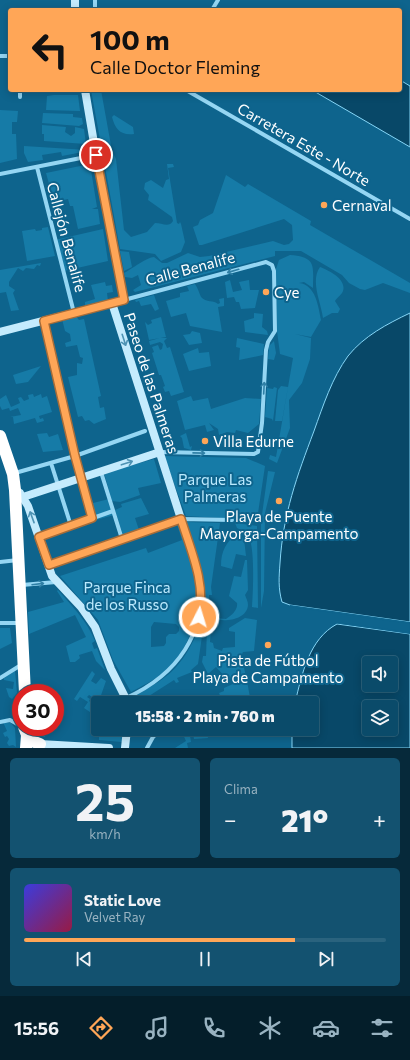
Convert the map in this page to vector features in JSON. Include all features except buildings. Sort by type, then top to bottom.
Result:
[{"type":"highway","points":[[0,436],[19,493],[18,560],[20,623],[24,684]]},
{"type":"highway","points":[[20,748],[22,736]]},
{"type":"highway","points":[[25,736],[26,748]]},
{"type":"highway","points":[[29,736],[35,746]]},
{"type":"street","points":[[20,92],[20,97]]},
{"type":"street","points":[[85,92],[124,300]]},
{"type":"street","name":"Carretera Este - Norte","points":[[189,92],[410,219]]},
{"type":"street","points":[[0,174],[96,155]]},
{"type":"street","name":"Callejón Benalife","points":[[36,167],[74,313]]},
{"type":"street","name":"Calle Benalife","points":[[0,332],[264,262],[270,263],[275,275],[275,331],[268,342],[266,350],[262,423],[258,451],[254,454],[160,452]]},
{"type":"street","name":"Paseo de las Palmeras","points":[[112,303],[198,574],[200,607],[197,626],[183,654],[171,670],[134,696]]},
{"type":"street","points":[[44,321],[75,456],[92,518]]},
{"type":"street","points":[[13,474],[75,456],[145,431]]},
{"type":"street","points":[[124,696],[111,669],[95,627],[81,607],[56,582],[39,537],[19,493],[58,486],[160,452]]},
{"type":"street","points":[[51,463],[71,526]]},
{"type":"street","points":[[101,472],[122,539]]},
{"type":"street","points":[[39,537],[112,511]]},
{"type":"street","points":[[49,565],[181,519],[232,520]]},
{"type":"street","points":[[0,562],[18,560]]},
{"type":"street","points":[[19,586],[56,582]]},
{"type":"street","points":[[0,623],[20,623]]},
{"type":"street","points":[[0,678],[23,663]]},
{"type":"street","points":[[0,722],[10,720],[12,721]]},
{"type":"street","points":[[125,748],[126,736]]},
{"type":"street","points":[[147,748],[154,736]]},
{"type":"street","points":[[35,746],[109,748]]},
{"type":"green space","points":[[91,92],[101,92],[112,151],[116,159],[124,230],[131,237],[147,232],[155,223],[167,225],[173,221],[172,217],[148,200],[149,195],[144,189],[145,183],[151,180],[163,188],[166,180],[169,179],[167,164],[173,164],[174,167],[168,168],[177,223],[179,224],[180,222],[181,224],[185,242],[181,252],[161,261],[155,254],[120,249]]},
{"type":"green space","points":[[78,95],[80,111],[46,110],[47,96]]},
{"type":"green space","points":[[0,110],[18,111],[17,122],[12,122],[12,134],[16,134],[17,159],[0,163]]},
{"type":"green space","points":[[43,113],[73,114],[73,117],[82,118],[83,124],[79,126],[42,123]]},
{"type":"green space","points":[[114,115],[133,127],[134,134],[126,134],[119,131],[113,121],[112,117]]},
{"type":"green space","points":[[42,125],[66,127],[65,132],[71,136],[75,133],[75,127],[84,129],[86,144],[44,141]]},
{"type":"green space","points":[[24,146],[88,151],[62,156],[61,152],[42,155],[43,160],[28,162],[24,153]]},
{"type":"green space","points":[[90,164],[97,207],[92,209],[98,209],[100,224],[78,229],[73,206],[70,206],[68,199],[54,202],[46,173]]},
{"type":"green space","points":[[226,175],[245,187],[248,184],[311,221],[310,225],[410,283],[410,293],[383,283],[365,290],[360,289],[349,283],[342,275],[301,251],[275,251],[275,256],[135,292],[133,290],[141,285],[138,275],[132,278],[125,277],[124,273],[154,257],[162,263],[167,263],[188,253],[200,257],[209,256],[273,241],[284,245],[289,244],[293,240],[292,225],[284,219],[199,245],[193,227],[198,225],[200,220],[213,213]]},
{"type":"green space","points":[[48,227],[55,256],[27,261],[22,231],[35,229],[36,231]]},
{"type":"green space","points":[[103,229],[108,261],[64,271],[55,240]]},
{"type":"green space","points":[[120,251],[129,252],[132,267],[124,271]]},
{"type":"green space","points":[[290,255],[305,258],[312,264],[313,288],[304,282],[299,283],[305,285],[313,292],[321,320],[311,337],[295,334],[311,338],[310,359],[302,383],[289,400],[290,428],[277,463],[269,459],[270,455],[276,457],[293,358],[280,354],[277,331],[276,269],[279,260]]},
{"type":"green space","points":[[41,263],[40,266],[37,265],[34,269],[26,268],[23,271],[18,268],[9,282],[9,286],[15,290],[13,293],[19,310],[11,311],[6,292],[0,293],[0,270]]},
{"type":"green space","points":[[320,267],[328,270],[340,279],[343,287],[343,291],[335,301],[340,309],[338,313],[332,313],[323,318],[316,285],[317,273]]},
{"type":"green space","points":[[230,280],[233,292],[242,290],[239,282],[249,280],[250,290],[259,290],[255,308],[241,309],[239,302],[236,302],[234,297],[227,298],[225,282]]},
{"type":"green space","points":[[105,282],[106,286],[112,285],[113,292],[107,293],[108,301],[85,307],[85,302],[95,299],[91,285]]},
{"type":"green space","points":[[195,284],[201,297],[205,300],[218,304],[220,303],[219,299],[224,298],[224,306],[218,307],[222,332],[190,326],[186,313],[171,317],[166,301],[180,297],[180,293],[189,291],[187,286]]},
{"type":"green space","points":[[154,295],[159,309],[155,311],[151,304],[141,306],[139,301],[136,302],[135,300]]},
{"type":"green space","points":[[254,313],[263,314],[262,327],[267,331],[268,335],[245,332],[244,321],[254,318]]},
{"type":"green space","points":[[76,316],[79,320],[84,319],[101,396],[98,397],[100,408],[104,407],[106,419],[94,424],[89,420],[85,421],[82,416],[78,417],[68,377],[77,375],[77,363],[82,364],[83,358],[80,357],[77,345],[66,347],[65,343],[71,341],[70,334],[65,331],[62,319]]},
{"type":"green space","points":[[161,317],[166,337],[149,340],[145,322],[148,325],[152,323],[151,320]]},
{"type":"green space","points":[[192,331],[200,333],[202,343],[189,345],[183,335],[190,334]]},
{"type":"green space","points":[[167,338],[164,341],[167,348],[170,347],[184,392],[171,396],[169,391],[165,392],[163,387],[165,386],[161,375],[159,375],[152,353],[154,352],[152,347],[158,345],[160,350],[162,349],[163,344],[160,342],[150,345],[149,341]]},
{"type":"green space","points":[[237,338],[264,344],[263,355],[239,360],[240,348],[236,347]]},
{"type":"green space","points":[[274,341],[276,353],[274,360],[268,359],[269,346]]},
{"type":"green space","points":[[198,348],[199,353],[209,352],[211,366],[189,371],[183,354]]},
{"type":"green space","points":[[41,366],[28,382],[16,384],[13,375]]},
{"type":"green space","points":[[281,386],[288,387],[282,421],[275,421],[278,390]]},
{"type":"green space","points":[[274,387],[277,388],[273,421],[272,419],[265,417],[267,388],[273,389]]},
{"type":"green space","points":[[33,394],[34,397],[41,394],[42,398],[47,396],[52,412],[39,416],[40,419],[43,418],[44,421],[37,423],[35,418],[14,424],[13,417],[10,417],[21,415],[18,408],[10,411],[9,408],[2,410],[0,406],[0,399],[6,395],[11,407],[20,403],[18,398],[21,397],[24,401],[29,399],[28,395]]},
{"type":"green space","points":[[191,396],[193,401],[208,398],[211,409],[245,398],[261,399],[259,424],[248,433],[236,430],[235,433],[227,432],[219,435],[218,429],[209,423],[214,430],[207,432],[205,425],[185,430],[177,401]]},
{"type":"green space","points":[[47,433],[49,437],[58,434],[63,450],[43,452],[37,434]]},
{"type":"green space","points":[[186,433],[190,447],[192,446],[191,450],[184,448],[182,438],[180,436]]},
{"type":"green space","name":"Parque Las Palmeras","points":[[164,456],[246,458],[265,466],[257,520],[186,516]]},
{"type":"green space","points":[[154,459],[161,483],[138,488],[140,495],[120,502],[112,501],[104,473]]},
{"type":"green space","points":[[268,471],[275,472],[265,513],[264,591],[261,608],[261,522]]},
{"type":"green space","points":[[141,498],[149,514],[135,518],[139,530],[123,535],[115,510],[122,507],[121,504]]},
{"type":"green space","points":[[109,499],[114,515],[96,520],[95,517],[92,518],[89,504]]},
{"type":"green space","name":"Parque Finca de los Russo","points":[[179,523],[194,563],[197,576],[198,589],[196,615],[193,627],[182,651],[165,671],[148,683],[131,692],[113,660],[98,620],[60,576],[146,548],[148,553],[182,540],[177,524]],"holes":[[[154,622],[176,624],[179,627],[179,631],[176,634],[169,634],[166,637],[166,643],[164,646],[151,647],[151,627]]]},
{"type":"green space","points":[[185,523],[220,523],[211,587],[212,595],[209,595],[208,628],[203,629],[198,664],[191,670],[192,672],[177,678],[179,682],[176,683],[174,680],[149,696],[135,696],[169,674],[178,665],[192,644],[201,619],[204,606],[202,575]]},
{"type":"green space","points":[[235,523],[257,526],[258,608],[252,607],[253,571],[251,543],[248,535],[244,531],[237,528]]},
{"type":"green space","points":[[237,534],[244,539],[246,556],[236,554],[232,569],[221,566],[225,547]]},
{"type":"green space","points":[[245,560],[247,560],[248,590],[245,595],[248,604],[247,610],[240,617],[235,619],[219,620],[215,619],[226,619],[236,610],[237,603],[229,596],[234,576],[241,577]]},
{"type":"green space","points":[[58,590],[88,627],[95,641],[92,643],[94,649],[97,648],[105,670],[96,661],[92,651],[79,655],[80,658],[75,662],[70,662],[66,646],[86,637],[75,615],[29,634],[28,612],[64,602],[57,591]]},
{"type":"green space","points":[[245,618],[257,620],[254,651],[243,652],[241,656],[246,676],[233,681],[232,678],[228,680],[216,667],[208,674],[202,662],[203,656],[206,656],[207,629],[211,630],[210,642],[213,643],[214,648],[222,651],[223,648],[235,647],[235,632],[229,631],[229,628]]},
{"type":"green space","points":[[0,628],[10,628],[12,643],[0,649]]},
{"type":"green space","points":[[15,671],[16,684],[14,684],[14,682],[4,680],[4,678]]},
{"type":"green space","points":[[92,671],[95,674],[91,681],[96,684],[101,678],[106,681],[101,696],[89,695],[87,697],[91,702],[91,713],[84,708],[88,702],[80,697],[77,701],[74,699]]},
{"type":"green space","points":[[244,679],[247,681],[250,696],[220,696],[219,693],[224,691],[224,688]]},
{"type":"green space","points":[[6,688],[12,689],[12,699],[9,697]]},
{"type":"green space","points":[[3,722],[12,724],[12,736],[15,736],[16,747],[13,745],[9,746],[7,743],[9,739],[7,736],[5,737],[3,733],[7,731]]},
{"type":"green space","points":[[99,736],[122,736],[122,742],[99,740]]},
{"type":"green space","points":[[184,736],[190,736],[191,742],[187,743],[188,748],[175,748],[186,741]]},
{"type":"green space","points":[[193,736],[208,736],[208,738],[194,739]]},
{"type":"shaded area","points":[[402,81],[410,86],[410,147],[315,92],[402,92]]},
{"type":"shaded area","points":[[410,313],[410,622],[290,605],[282,602],[279,587],[279,573],[284,528],[302,464],[324,402],[342,365],[354,349],[361,342],[384,326]]},
{"type":"shaded area","points":[[337,624],[410,634],[410,748],[292,748],[292,736],[319,736],[319,696],[297,696],[308,658],[327,631]]},
{"type":"pier","points":[[290,605],[410,622],[410,624],[290,607]]},
{"type":"pier","points":[[337,622],[410,632],[410,634],[334,623]]},
{"type":"place","name":"Cernaval","points":[[324,205]]},
{"type":"place","name":"Cye","points":[[266,292]]},
{"type":"place","name":"Villa Edurne","points":[[205,441]]},
{"type":"place","name":"Playa de Puente Mayorga-Campamento","points":[[279,501]]},
{"type":"place","name":"Pista de Fútbol Playa de Campamento","points":[[268,645]]},
{"type":"route","points":[[96,155],[124,300],[44,321],[75,456],[92,518],[39,537],[49,565],[181,519],[198,574],[200,591],[199,617]]}]
